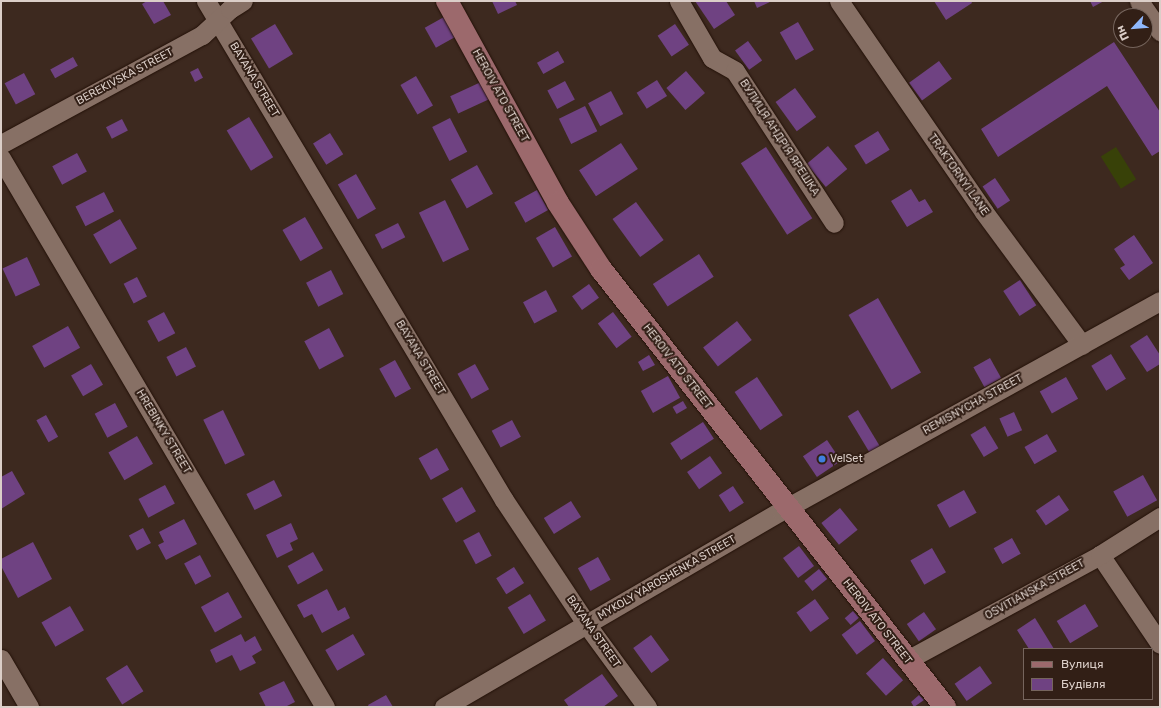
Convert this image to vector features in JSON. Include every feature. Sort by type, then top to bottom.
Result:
[{"type":"street","name":"BAYANA STREET","points":[[206,1],[504,500],[587,625],[647,707]]},
{"type":"street","name":"BEREKIVSKA STREET","points":[[1,144],[202,35],[243,1]]},
{"type":"street","name":"HEROIV ATO STREET","points":[[447,1],[558,203],[602,269],[786,508],[945,707]]},
{"type":"street","name":"ВУЛИЦЯ АНДРІЯ ЯРЕШКА","points":[[679,1],[712,58],[736,71],[834,223]]},
{"type":"street","name":"TRAKTORNYI LANE","points":[[840,1],[984,212],[1082,345]]},
{"type":"street","points":[[1139,1],[1160,31]]},
{"type":"street","name":"HREBINKY STREET","points":[[1,158],[325,707]]},
{"type":"street","name":"REMISNYCHA STREET","points":[[786,508],[1160,301]]},
{"type":"street","name":"MYKOLY YAROSHENKA STREET","points":[[444,707],[786,508]]},
{"type":"street","name":"OSVITIANSKA STREET","points":[[907,660],[1100,555],[1160,517]]},
{"type":"street","points":[[1100,555],[1160,644]]},
{"type":"street","points":[[1,659],[29,706]]},
{"type":"green space","points":[[1116,147],[1136,179],[1121,189],[1101,157]]},
{"type":"building","points":[[147,1],[163,1],[171,15],[154,24],[142,4]]},
{"type":"building","points":[[492,1],[515,1],[517,5],[498,14]]},
{"type":"building","points":[[695,1],[726,1],[735,15],[714,29]]},
{"type":"building","points":[[754,1],[772,1],[757,8]]},
{"type":"building","points":[[934,1],[971,1],[972,3],[946,20]]},
{"type":"building","points":[[1090,1],[1104,1],[1093,7]]},
{"type":"building","points":[[444,17],[455,37],[436,48],[425,28]]},
{"type":"building","points":[[798,22],[814,50],[796,60],[780,32]]},
{"type":"building","points":[[275,24],[293,54],[269,68],[251,38]]},
{"type":"building","points":[[675,24],[689,45],[672,56],[658,36]]},
{"type":"building","points":[[748,41],[762,60],[749,70],[735,50]]},
{"type":"building","points":[[1113,43],[1113,48],[1118,48],[1160,112],[1160,151],[1152,156],[1107,86],[998,157],[981,129]]},
{"type":"building","points":[[558,51],[564,62],[543,74],[537,63]]},
{"type":"building","points":[[73,57],[78,66],[55,78],[50,70]]},
{"type":"building","points":[[939,61],[952,79],[922,101],[909,83]]},
{"type":"building","points":[[198,68],[203,78],[195,82],[190,72]]},
{"type":"building","points":[[686,71],[705,93],[685,110],[666,88]]},
{"type":"building","points":[[24,73],[35,94],[16,105],[5,83]]},
{"type":"building","points":[[416,76],[433,105],[417,114],[400,85]]},
{"type":"building","points":[[657,80],[667,96],[647,109],[637,93]]},
{"type":"building","points":[[565,81],[575,100],[557,109],[547,90]]},
{"type":"building","points":[[481,82],[489,99],[458,114],[450,96]]},
{"type":"building","points":[[795,88],[816,117],[797,131],[776,102]]},
{"type":"building","points":[[611,91],[623,114],[600,126],[588,103]]},
{"type":"building","points":[[585,106],[597,131],[571,144],[559,119]]},
{"type":"building","points":[[249,117],[273,157],[251,171],[227,130]]},
{"type":"building","points":[[450,118],[467,152],[449,161],[432,127]]},
{"type":"building","points":[[122,119],[128,131],[112,139],[106,127]]},
{"type":"building","points":[[878,131],[890,150],[866,164],[854,146]]},
{"type":"building","points":[[330,133],[343,154],[326,165],[313,144]]},
{"type":"building","points":[[621,143],[638,169],[596,196],[579,170]]},
{"type":"building","points":[[828,146],[847,169],[826,187],[807,164]]},
{"type":"building","points":[[766,147],[812,218],[787,235],[741,163]]},
{"type":"building","points":[[77,153],[87,172],[62,185],[52,166]]},
{"type":"building","points":[[477,165],[493,194],[467,208],[451,180]]},
{"type":"building","points":[[356,174],[376,209],[358,219],[338,184]]},
{"type":"building","points":[[995,178],[1010,200],[998,209],[983,186]]},
{"type":"building","points":[[911,189],[919,202],[925,199],[933,212],[907,227],[891,201]]},
{"type":"building","points":[[537,190],[548,210],[525,223],[514,203]]},
{"type":"building","points":[[104,192],[114,212],[85,226],[75,207]]},
{"type":"building","points":[[445,200],[469,249],[443,262],[419,213]]},
{"type":"building","points":[[636,202],[664,240],[640,257],[613,219]]},
{"type":"building","points":[[305,217],[323,248],[300,261],[282,230]]},
{"type":"building","points":[[120,219],[137,248],[110,264],[93,234]]},
{"type":"building","points":[[398,223],[405,237],[382,249],[375,235]]},
{"type":"building","points":[[555,227],[572,256],[553,267],[536,238]]},
{"type":"building","points":[[1134,235],[1153,263],[1129,280],[1120,268],[1125,265],[1114,249]]},
{"type":"building","points":[[699,254],[714,277],[668,307],[653,284]]},
{"type":"building","points":[[27,257],[40,285],[16,297],[3,268]]},
{"type":"building","points":[[331,270],[343,294],[318,307],[306,283]]},
{"type":"building","points":[[137,277],[147,297],[134,303],[124,284]]},
{"type":"building","points":[[1020,280],[1036,305],[1020,316],[1003,291]]},
{"type":"building","points":[[589,284],[599,298],[582,310],[572,296]]},
{"type":"building","points":[[546,290],[557,311],[534,323],[523,302]]},
{"type":"building","points":[[878,298],[921,372],[892,389],[849,315]]},
{"type":"building","points":[[164,312],[175,333],[158,342],[147,321]]},
{"type":"building","points":[[613,312],[632,337],[616,348],[598,323]]},
{"type":"building","points":[[737,321],[752,340],[718,366],[703,347]]},
{"type":"building","points":[[68,326],[80,348],[44,368],[32,346]]},
{"type":"building","points":[[329,328],[344,356],[319,369],[304,341]]},
{"type":"building","points":[[1147,335],[1160,355],[1160,364],[1147,372],[1130,346]]},
{"type":"building","points":[[186,347],[196,367],[176,377],[166,357]]},
{"type":"building","points":[[1111,354],[1126,379],[1106,391],[1091,366]]},
{"type":"building","points":[[649,355],[655,365],[643,371],[638,362]]},
{"type":"building","points":[[990,358],[1001,378],[985,387],[973,367]]},
{"type":"building","points":[[395,360],[411,389],[395,398],[379,369]]},
{"type":"building","points":[[91,364],[103,385],[83,396],[71,376]]},
{"type":"building","points":[[475,364],[489,389],[472,399],[458,374]]},
{"type":"building","points":[[668,376],[680,398],[653,413],[641,391]]},
{"type":"building","points":[[757,377],[783,415],[760,430],[735,392]]},
{"type":"building","points":[[1066,377],[1078,399],[1052,413],[1040,392]]},
{"type":"building","points":[[683,401],[687,408],[677,414],[673,407]]},
{"type":"building","points":[[115,403],[128,427],[107,438],[95,414]]},
{"type":"building","points":[[223,410],[245,455],[225,465],[203,420]]},
{"type":"building","points":[[858,410],[880,447],[870,453],[848,416]]},
{"type":"building","points":[[1014,412],[1022,430],[1008,437],[999,419]]},
{"type":"building","points":[[46,415],[58,437],[48,442],[36,420]]},
{"type":"building","points":[[512,420],[521,437],[501,448],[492,431]]},
{"type":"building","points":[[703,422],[714,439],[681,460],[670,443]]},
{"type":"building","points":[[985,426],[998,448],[984,457],[970,435]]},
{"type":"building","points":[[1047,434],[1057,451],[1034,464],[1024,447]]},
{"type":"building","points":[[137,436],[153,464],[124,480],[108,452]]},
{"type":"building","name":"VelSet","points":[[827,440],[841,461],[817,477],[803,456]]},
{"type":"building","points":[[437,448],[449,470],[431,480],[419,458]]},
{"type":"building","points":[[710,456],[722,473],[699,489],[687,472]]},
{"type":"building","points":[[12,471],[25,494],[1,509],[1,477]]},
{"type":"building","points":[[1143,475],[1157,500],[1127,517],[1113,491]]},
{"type":"building","points":[[274,480],[282,496],[255,510],[246,494]]},
{"type":"building","points":[[165,485],[175,504],[148,518],[139,499]]},
{"type":"building","points":[[733,486],[744,503],[730,512],[719,495]]},
{"type":"building","points":[[462,487],[476,511],[456,523],[442,498]]},
{"type":"building","points":[[964,490],[977,513],[949,528],[937,505]]},
{"type":"building","points":[[1059,495],[1069,510],[1046,526],[1036,511]]},
{"type":"building","points":[[571,501],[581,517],[554,534],[544,518]]},
{"type":"building","points":[[840,508],[858,530],[839,545],[821,523]]},
{"type":"building","points":[[184,519],[197,544],[166,560],[158,545],[164,542],[159,532]]},
{"type":"building","points":[[291,523],[298,539],[290,543],[293,550],[277,558],[266,535]]},
{"type":"building","points":[[143,528],[151,543],[137,551],[129,536]]},
{"type":"building","points":[[479,532],[492,556],[476,564],[463,540]]},
{"type":"building","points":[[1012,538],[1021,554],[1002,564],[994,548]]},
{"type":"building","points":[[33,542],[52,579],[18,598],[1,566],[1,559]]},
{"type":"building","points":[[799,546],[814,566],[798,578],[783,558]]},
{"type":"building","points":[[932,548],[946,572],[924,585],[910,560]]},
{"type":"building","points":[[313,552],[323,570],[298,584],[288,566]]},
{"type":"building","points":[[200,555],[211,576],[195,585],[184,563]]},
{"type":"building","points":[[598,557],[611,580],[590,591],[578,568]]},
{"type":"building","points":[[514,567],[524,583],[506,594],[496,578]]},
{"type":"building","points":[[819,569],[827,579],[812,591],[804,581]]},
{"type":"building","points":[[327,589],[338,611],[345,607],[350,618],[322,633],[312,614],[304,618],[297,605]]},
{"type":"building","points":[[228,592],[242,617],[215,632],[201,607]]},
{"type":"building","points":[[530,594],[546,621],[524,634],[508,607]]},
{"type":"building","points":[[815,599],[829,618],[810,632],[796,613]]},
{"type":"building","points":[[1085,604],[1098,626],[1070,643],[1057,621]]},
{"type":"building","points":[[70,606],[84,630],[55,647],[41,622]]},
{"type":"building","points":[[853,611],[859,618],[851,625],[845,618]]},
{"type":"building","points":[[924,612],[936,629],[919,641],[907,624]]},
{"type":"building","points":[[1035,618],[1053,648],[1028,648],[1017,630]]},
{"type":"building","points":[[860,621],[875,641],[857,655],[842,635]]},
{"type":"building","points":[[241,634],[245,642],[255,636],[262,650],[252,656],[256,663],[240,671],[232,655],[216,663],[210,650]]},
{"type":"building","points":[[353,634],[365,655],[337,671],[325,650]]},
{"type":"building","points":[[651,635],[669,660],[651,673],[633,648]]},
{"type":"building","points":[[883,658],[903,680],[886,696],[866,673]]},
{"type":"building","points":[[127,665],[143,691],[122,705],[106,678]]},
{"type":"building","points":[[980,666],[992,683],[967,701],[955,684]]},
{"type":"building","points":[[602,674],[618,696],[603,707],[569,707],[564,700]]},
{"type":"building","points":[[284,681],[295,702],[285,707],[266,707],[259,693]]},
{"type":"building","points":[[386,695],[393,707],[369,707],[368,705]]},
{"type":"building","points":[[919,695],[924,700],[914,707],[911,702]]},
{"type":"place","name":"VelSet","points":[[822,459]]}]
